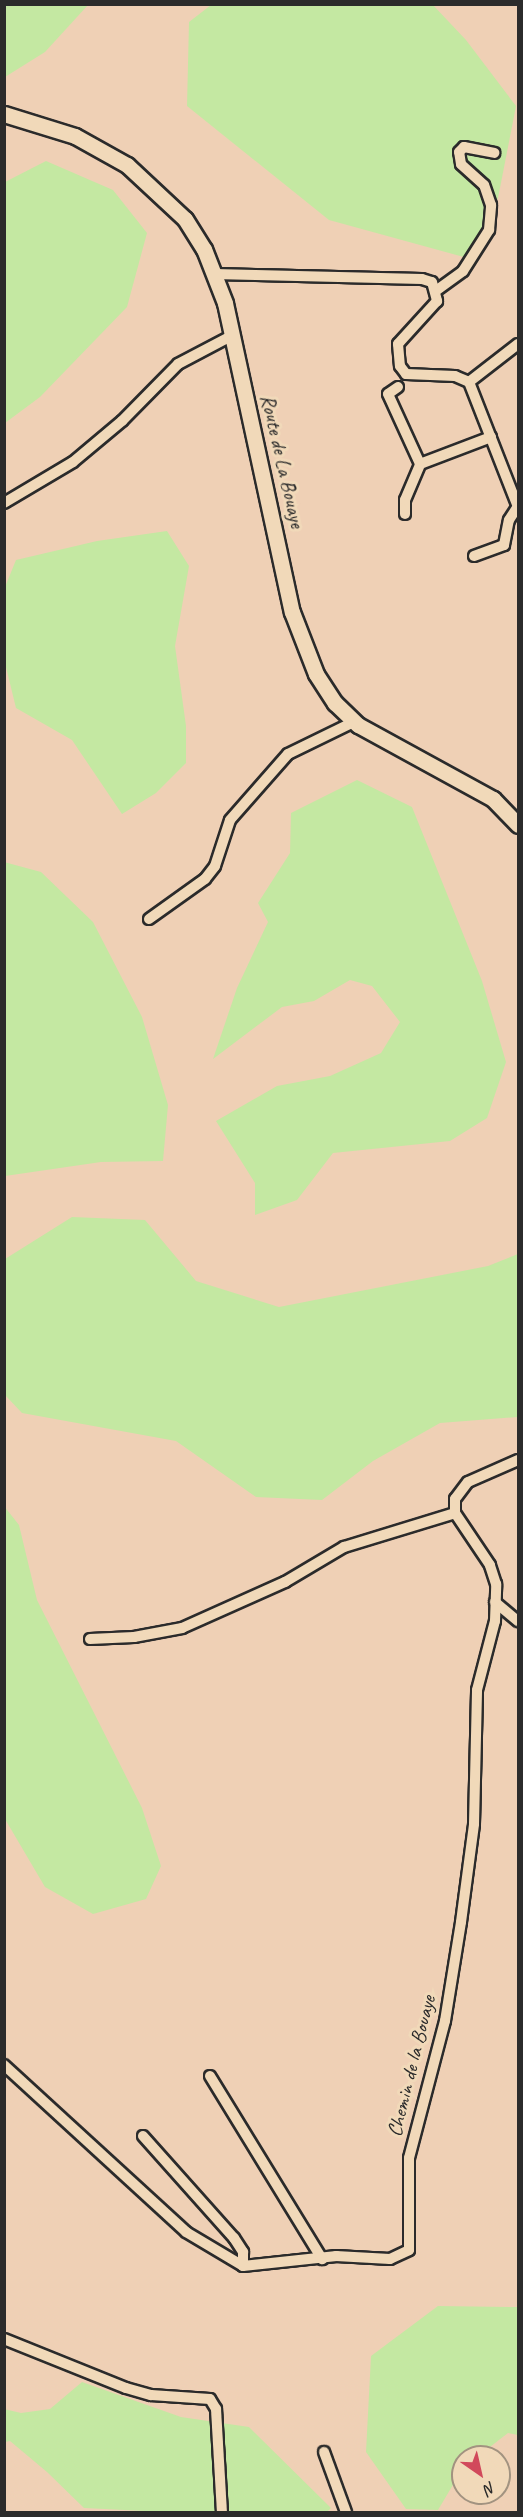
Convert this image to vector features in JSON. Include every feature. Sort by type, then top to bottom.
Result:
[{"type":"main road","name":"Route de La Bouaye","points":[[4,114],[75,136],[127,165],[185,219],[214,274],[233,335],[292,612],[316,674],[334,703],[354,722],[386,744],[493,799],[519,825]]},
{"type":"street","points":[[437,290],[463,271],[489,230],[491,205],[484,185],[461,164],[459,152],[464,147],[494,153]]},
{"type":"street","points":[[214,274],[422,279],[437,290]]},
{"type":"street","points":[[437,290],[437,301],[398,344],[396,356],[406,374],[455,376],[469,382],[518,507],[509,520],[504,545],[474,556]]},
{"type":"street","points":[[4,503],[73,462],[122,421],[178,364],[233,335]]},
{"type":"street","points":[[469,382],[519,344]]},
{"type":"street","points":[[398,387],[388,394],[420,464]]},
{"type":"street","points":[[405,514],[405,500],[420,464],[491,437]]},
{"type":"street","points":[[149,919],[206,879],[215,866],[230,820],[288,754],[354,722]]},
{"type":"street","points":[[90,1639],[134,1637],[182,1628],[285,1582],[344,1547],[455,1513],[455,1499],[468,1482],[519,1460]]},
{"type":"street","name":"Chemin de la Bouaye","points":[[243,2266],[322,2259],[390,2259],[405,2254],[411,2247],[409,2158],[445,2022],[474,1824],[477,1690],[495,1621],[490,1565],[455,1513]]},
{"type":"street","points":[[495,1602],[519,1621]]},
{"type":"street","points":[[4,2065],[186,2232],[243,2266]]},
{"type":"street","points":[[210,2076],[322,2259]]},
{"type":"street","points":[[142,2136],[234,2238],[243,2252],[243,2266]]},
{"type":"street","points":[[4,2339],[143,2393],[210,2399],[216,2409],[222,2512]]},
{"type":"street","points":[[324,2452],[346,2512]]},
{"type":"green space","points":[[5,4],[88,5],[45,52],[5,77]]},
{"type":"green space","points":[[432,4],[466,40],[516,106],[498,198],[471,259],[329,220],[187,106],[189,22],[211,5]]},
{"type":"green space","points":[[46,161],[113,190],[147,233],[127,307],[40,397],[5,423],[5,182]]},
{"type":"green space","points":[[167,531],[189,566],[175,646],[186,726],[186,763],[156,793],[122,814],[72,740],[16,708],[5,663],[5,587],[16,560],[97,541]]},
{"type":"green space","points":[[357,780],[412,807],[482,981],[506,1062],[487,1118],[450,1141],[333,1153],[297,1200],[255,1215],[255,1183],[216,1121],[277,1086],[330,1076],[381,1053],[400,1022],[372,986],[350,980],[314,1001],[282,1007],[213,1059],[237,988],[268,922],[258,903],[290,853],[291,813]]},
{"type":"green space","points":[[4,862],[41,872],[93,922],[142,1017],[168,1105],[163,1161],[101,1162],[5,1176]]},
{"type":"green space","points":[[72,1217],[145,1220],[196,1281],[279,1307],[488,1266],[518,1254],[518,1417],[440,1423],[373,1461],[322,1500],[256,1497],[176,1441],[22,1413],[5,1395],[5,1259]]},
{"type":"green space","points":[[4,1506],[19,1525],[37,1600],[142,1808],[161,1866],[146,1899],[93,1914],[45,1887],[5,1819]]},
{"type":"green space","points":[[438,2306],[518,2307],[518,2435],[508,2433],[492,2445],[451,2445],[451,2488],[438,2510],[406,2509],[366,2452],[371,2356]]},
{"type":"green space","points":[[82,2382],[181,2417],[249,2427],[331,2508],[327,2512],[165,2512],[84,2508],[47,2472],[10,2441],[5,2442],[4,2409],[21,2413],[50,2409]]}]
